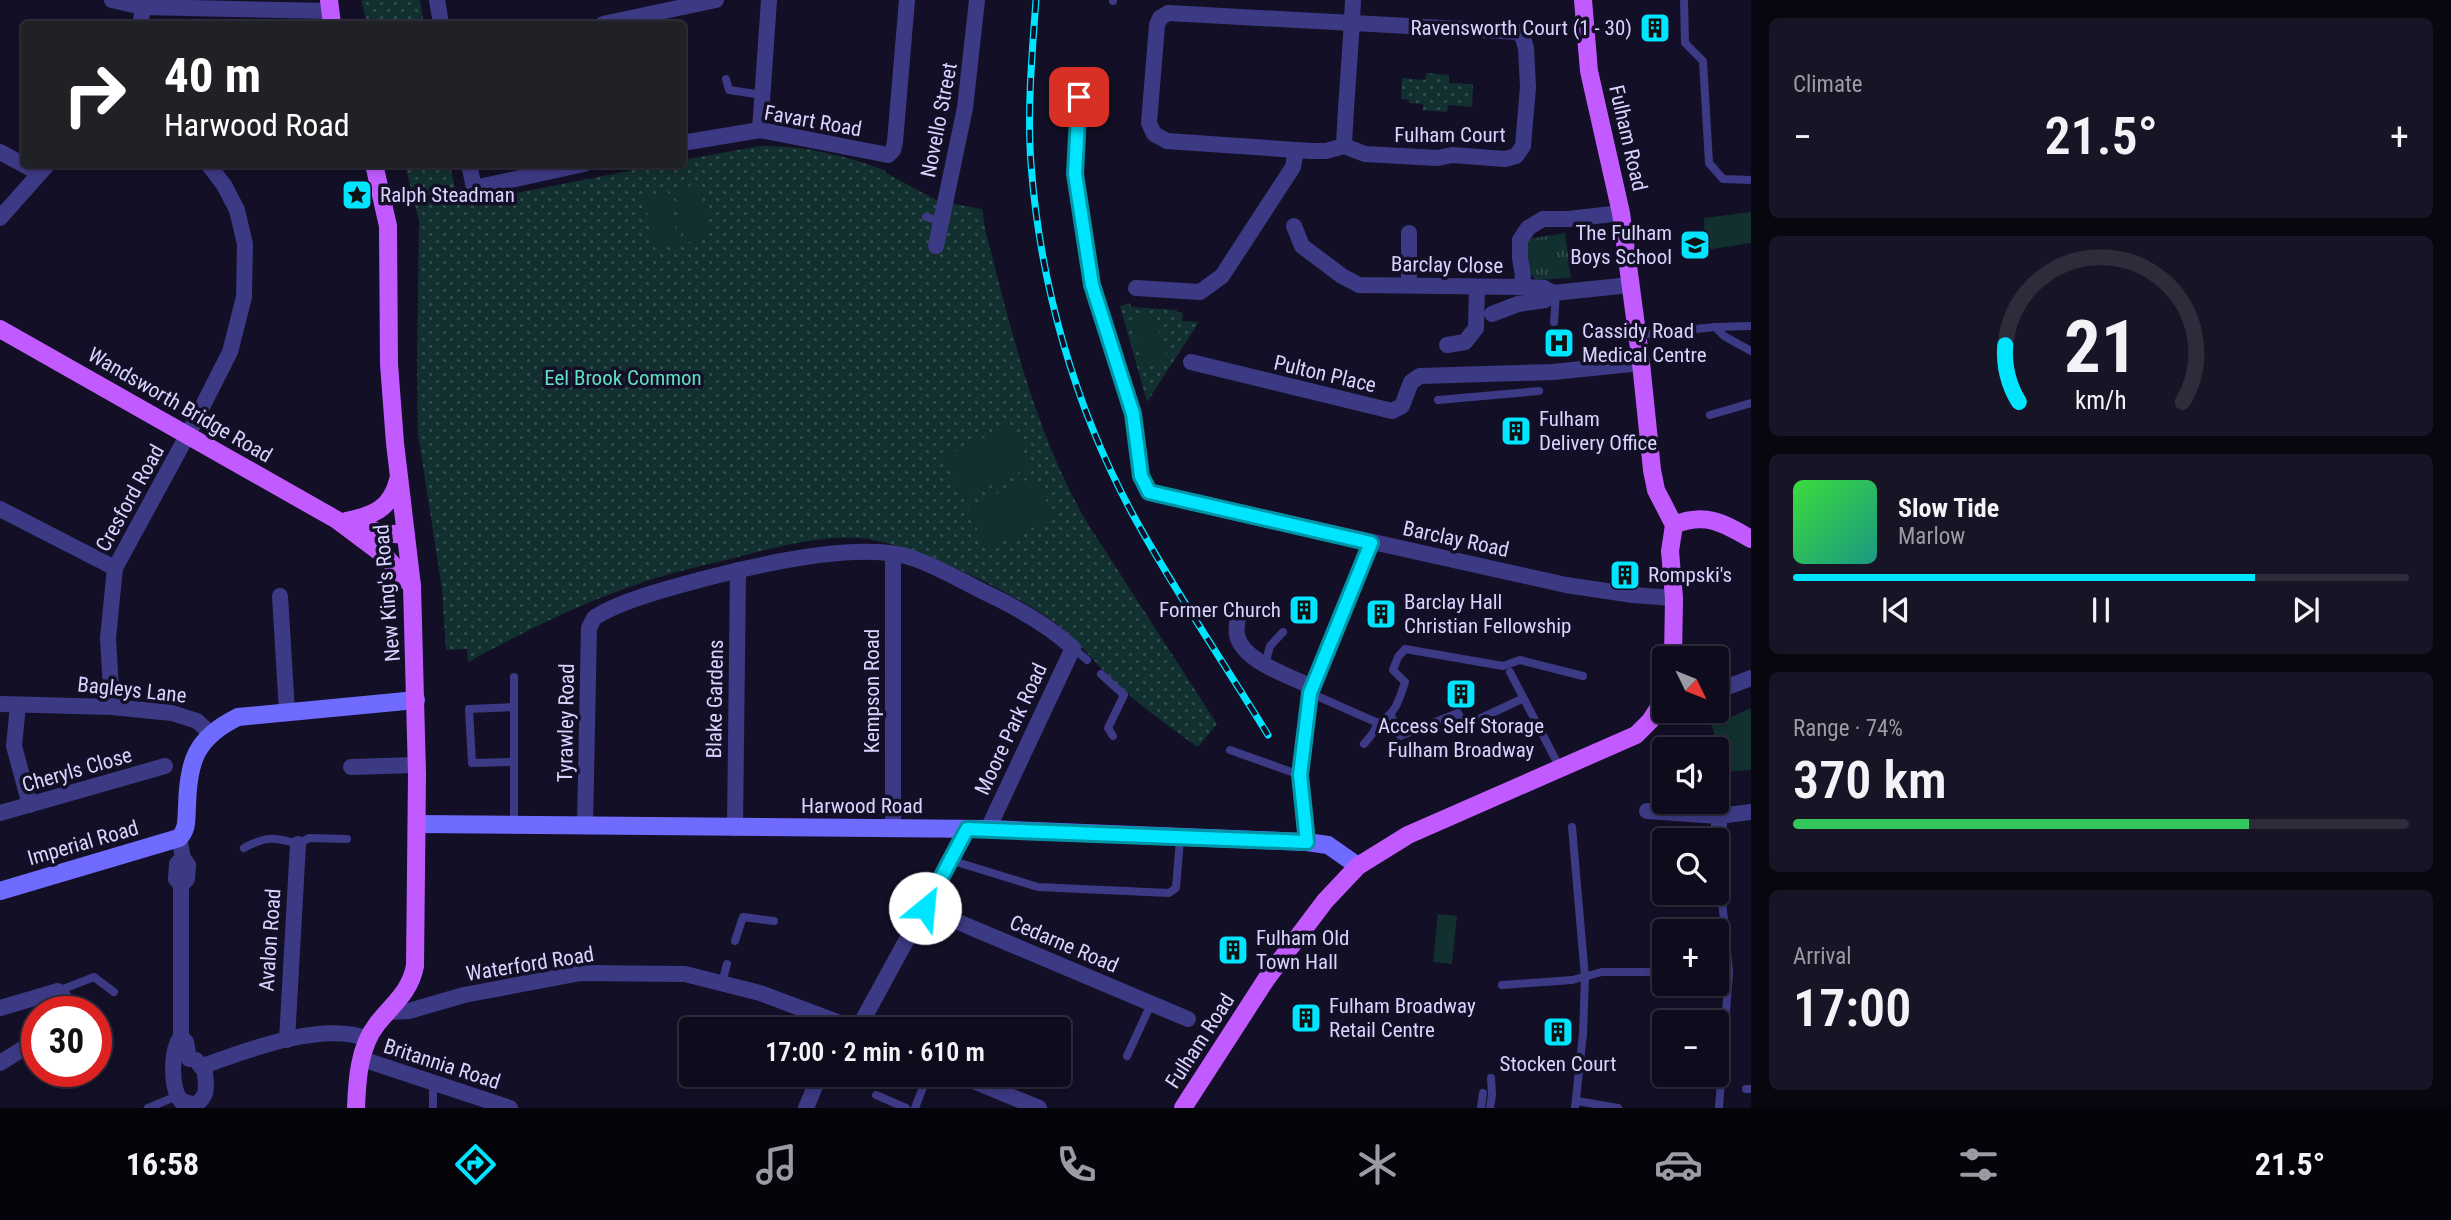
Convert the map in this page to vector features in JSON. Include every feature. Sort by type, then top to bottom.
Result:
[{"type":"main road","name":"Fulham Road","points":[[1583,0],[1589,71],[1621,213],[1656,490],[1674,525]]},
{"type":"main road","name":"New King's Road","points":[[356,1108],[362,1059],[368,1039],[407,989],[415,965],[417,765],[412,586],[389,364],[388,226],[375,168]]},
{"type":"main road","name":"Wandsworth Bridge Road","points":[[0,329],[341,521]]},
{"type":"main road","points":[[341,521],[368,516],[386,505],[392,499],[399,477]]},
{"type":"main road","points":[[1673,646],[1674,598],[1670,551],[1674,525],[1692,518],[1710,520],[1751,539]]},
{"type":"main road","points":[[341,521],[382,533],[406,535]]},
{"type":"main road","points":[[341,521],[385,556],[412,586]]},
{"type":"main road","points":[[179,838],[186,826],[188,772],[195,754],[211,734],[223,725],[238,718],[416,700]]},
{"type":"main road","points":[[1560,768],[1636,735],[1652,716]]},
{"type":"main road","name":"Fulham Road","points":[[1183,1108],[1268,978],[1325,901],[1358,866],[1385,848],[1455,813],[1560,768]]},
{"type":"main road","name":"Harwood Road","points":[[417,824],[514,827],[988,829],[1180,839],[1307,842],[1328,845],[1358,866]]},
{"type":"main road","name":"Imperial Road","points":[[0,891],[179,838]]},
{"type":"street","points":[[112,0],[142,19],[330,12]]},
{"type":"street","points":[[437,0],[440,21]]},
{"type":"street","points":[[622,21],[716,0]]},
{"type":"street","points":[[760,130],[769,0]]},
{"type":"street","name":"Favart Road","points":[[686,142],[760,130],[888,155],[893,150],[907,0]]},
{"type":"street","name":"Novello Street","points":[[936,246],[933,219],[965,108],[977,0]]},
{"type":"street","points":[[1344,146],[1353,0]]},
{"type":"street","name":"Fulham Court","points":[[1173,12],[1518,32],[1523,38],[1528,87],[1523,146],[1516,156],[1505,159],[1452,155],[1438,158],[1365,155],[1344,146],[1326,151],[1296,150],[1167,141],[1158,137],[1149,123],[1158,21],[1163,15],[1173,12]]},
{"type":"street","points":[[1136,288],[1200,292],[1222,276],[1293,167],[1296,150]]},
{"type":"street","points":[[0,152],[21,160]]},
{"type":"street","name":"Cresford Road","points":[[112,707],[108,638],[115,568],[188,436],[230,352],[244,297],[245,244],[237,211],[224,185],[211,168]]},
{"type":"street","points":[[470,168],[474,188],[566,168]]},
{"type":"street","points":[[0,218],[43,169]]},
{"type":"street","name":"Barclay Close","points":[[1294,226],[1302,246],[1342,276],[1359,285],[1521,287],[1523,276],[1520,240],[1528,228],[1543,219],[1621,213]]},
{"type":"street","points":[[1409,233],[1409,285]]},
{"type":"street","points":[[1492,314],[1517,304],[1545,300],[1554,293],[1630,285]]},
{"type":"street","points":[[1521,287],[1544,288],[1554,293]]},
{"type":"street","points":[[1447,345],[1465,342],[1476,328],[1477,288]]},
{"type":"street","name":"Pulton Place","points":[[1191,362],[1392,411],[1402,406],[1411,382],[1420,376],[1553,372],[1641,363]]},
{"type":"street","name":"Barclay Road","points":[[1149,492],[1566,585],[1674,598]]},
{"type":"street","points":[[0,509],[115,568]]},
{"type":"street","points":[[1307,842],[1300,775],[1315,680],[1371,543]]},
{"type":"street","points":[[738,569],[796,558],[861,552],[914,558],[1003,601],[1062,637],[1073,648]]},
{"type":"street","name":"Kempson Road","points":[[892,828],[893,554]]},
{"type":"street","name":"Tyrawley Road","points":[[585,826],[591,621],[597,615],[656,592],[738,569]]},
{"type":"street","name":"Blake Gardens","points":[[735,828],[738,569]]},
{"type":"street","points":[[280,596],[287,712]]},
{"type":"street","points":[[1238,618],[1237,634],[1249,654],[1265,665],[1315,680]]},
{"type":"street","name":"Moore Park Road","points":[[988,829],[1073,648]]},
{"type":"street","points":[[1729,686],[1751,678]]},
{"type":"street","name":"Bagleys Lane","points":[[0,704],[112,707],[172,713],[190,718],[211,734]]},
{"type":"street","points":[[18,705],[14,746],[30,805]]},
{"type":"street","points":[[351,767],[417,765]]},
{"type":"street","name":"Cheryls Close","points":[[0,813],[165,766]]},
{"type":"street","points":[[1647,811],[1719,816],[1751,812]]},
{"type":"street","points":[[1719,816],[1719,828]]},
{"type":"street","points":[[854,1017],[925,908],[967,829]]},
{"type":"street","points":[[179,838],[183,858],[177,864],[176,879],[181,884],[181,1037],[186,1042],[189,1063]]},
{"type":"street","name":"Avalon Road","points":[[286,1040],[298,844]]},
{"type":"street","name":"Cedarne Road","points":[[925,908],[1188,1019]]},
{"type":"street","name":"Waterford Road","points":[[388,1012],[409,1011],[477,992],[581,973],[685,974],[760,993],[822,1017]]},
{"type":"street","points":[[0,1008],[58,991],[63,996]]},
{"type":"street","points":[[189,1063],[205,1072],[206,1094],[195,1107],[181,1101],[177,1096],[173,1077],[189,1063],[286,1040],[332,1034],[355,1034],[368,1039]]},
{"type":"street","points":[[0,1063],[21,1050]]},
{"type":"street","name":"Britannia Road","points":[[362,1059],[510,1108]]},
{"type":"street","points":[[806,1108],[815,1087]]},
{"type":"street","points":[[989,1087],[1040,1108]]},
{"type":"lane","points":[[1684,0],[1685,43],[1703,61],[1709,163],[1723,179],[1751,180]]},
{"type":"lane","points":[[726,79],[729,90],[763,95]]},
{"type":"lane","points":[[1079,97],[1075,174],[1092,285],[1133,414],[1141,476],[1149,492]]},
{"type":"lane","points":[[1554,293],[1554,322]]},
{"type":"lane","points":[[1638,335],[1751,326]]},
{"type":"lane","points":[[1715,327],[1724,336],[1751,351]]},
{"type":"lane","points":[[1505,373],[1506,394]]},
{"type":"lane","points":[[1438,400],[1539,391]]},
{"type":"lane","points":[[1710,415],[1751,403]]},
{"type":"lane","points":[[1265,665],[1270,646],[1283,632]]},
{"type":"lane","points":[[1073,648],[1087,660]]},
{"type":"lane","points":[[1364,744],[1378,723],[1395,711],[1405,682],[1393,670],[1398,657],[1405,649],[1503,666],[1520,660],[1583,676]]},
{"type":"lane","points":[[1510,672],[1560,768]]},
{"type":"lane","points":[[1101,674],[1124,695],[1108,728],[1113,736]]},
{"type":"lane","points":[[514,677],[514,827]]},
{"type":"lane","points":[[1315,680],[1378,723]]},
{"type":"lane","points":[[1391,715],[1400,736],[1458,712],[1464,726],[1522,699]]},
{"type":"lane","points":[[514,706],[469,709],[472,763],[514,762]]},
{"type":"lane","points":[[1230,750],[1300,775]]},
{"type":"lane","points":[[1572,827],[1586,977],[1576,1104],[1618,1108]]},
{"type":"lane","points":[[244,848],[260,839],[277,838],[298,844],[309,838],[346,839]]},
{"type":"lane","points":[[950,860],[1038,887],[1170,893],[1176,888],[1180,839]]},
{"type":"lane","points":[[1719,1108],[1730,972],[1723,905]]},
{"type":"lane","points":[[735,941],[743,917],[774,921]]},
{"type":"lane","points":[[722,983],[727,964]]},
{"type":"lane","points":[[1502,985],[1586,977],[1602,972],[1652,972]]},
{"type":"lane","points":[[58,991],[94,977],[114,992]]},
{"type":"lane","points":[[1127,1056],[1151,1004]]},
{"type":"lane","points":[[1490,1108],[1493,1095],[1491,1078]]},
{"type":"lane","points":[[433,1081],[433,1108]]},
{"type":"lane","points":[[915,1108],[923,1087]]},
{"type":"lane","points":[[1481,1108],[1483,1093]]},
{"type":"lane","points":[[148,1108],[177,1096]]},
{"type":"lane","points":[[876,1096],[906,1108]]},
{"type":"green space","points":[[361,0],[420,0],[424,21],[366,21]]},
{"type":"green space","points":[[1426,73],[1449,75],[1449,83],[1473,84],[1472,107],[1448,105],[1447,112],[1423,110],[1423,104],[1409,103],[1409,100],[1401,99],[1402,78],[1425,80]]},
{"type":"green space","name":"Eel Brook Common","points":[[760,146],[807,149],[884,170],[938,201],[982,209],[985,229],[1026,378],[1068,486],[1086,521],[1217,724],[1198,747],[1129,695],[1063,629],[1045,616],[994,587],[934,559],[879,541],[857,538],[797,543],[653,579],[574,609],[468,662],[467,649],[446,650],[442,589],[418,434],[419,221],[406,168],[451,168],[455,188],[469,197],[481,200],[643,168],[686,168],[686,159]]},
{"type":"green space","points":[[699,184],[710,238],[685,243],[674,189]]},
{"type":"green space","points":[[668,191],[679,244],[655,249],[644,196]]},
{"type":"green space","points":[[1751,212],[1751,243],[1705,250],[1704,218]]},
{"type":"green space","points":[[1565,233],[1571,278],[1536,280],[1526,261],[1528,239]]},
{"type":"green space","points":[[1129,303],[1132,307],[1177,310],[1183,313],[1182,321],[1199,322],[1147,402],[1120,306]]},
{"type":"green space","points":[[1153,313],[1168,359],[1145,367],[1130,320]]},
{"type":"green space","points":[[1012,425],[1031,467],[963,498],[944,456]]},
{"type":"green space","points":[[1035,476],[1054,518],[986,549],[968,507]]},
{"type":"green space","points":[[1751,708],[1751,770],[1729,772],[1729,737],[1713,737],[1715,736],[1711,723],[1729,723],[1729,718]]},
{"type":"green space","points":[[1438,914],[1457,916],[1452,964],[1433,962]]},
{"type":"railway","points":[[1036,0],[1030,103],[1031,164],[1052,300],[1077,388],[1093,431],[1132,513],[1268,735]]},
{"type":"place","name":"Ravensworth Court (1 - 30)","points":[[1655,28]]},
{"type":"place","name":"Ralph Steadman","points":[[357,195]]},
{"type":"place","name":"The Fulham Boys School","points":[[1695,245]]},
{"type":"place","name":"Cassidy Road Medical Centre","points":[[1559,343]]},
{"type":"place","name":"Fulham Delivery Office","points":[[1516,431]]},
{"type":"place","name":"Rompski's","points":[[1625,575]]},
{"type":"place","name":"Former Church","points":[[1304,610]]},
{"type":"place","name":"Barclay Hall Christian Fellowship","points":[[1381,614]]},
{"type":"place","name":"Access Self Storage Fulham Broadway","points":[[1461,694]]},
{"type":"place","name":"Fulham Old Town Hall","points":[[1233,950]]},
{"type":"place","name":"Fulham Broadway Retail Centre","points":[[1306,1018]]},
{"type":"place","name":"Stocken Court","points":[[1558,1032]]},
{"type":"route","points":[[925,908],[967,829],[1307,842],[1300,775],[1310,693],[1371,543],[1149,492],[1141,476],[1133,414],[1092,285],[1075,174],[1079,97]]}]
